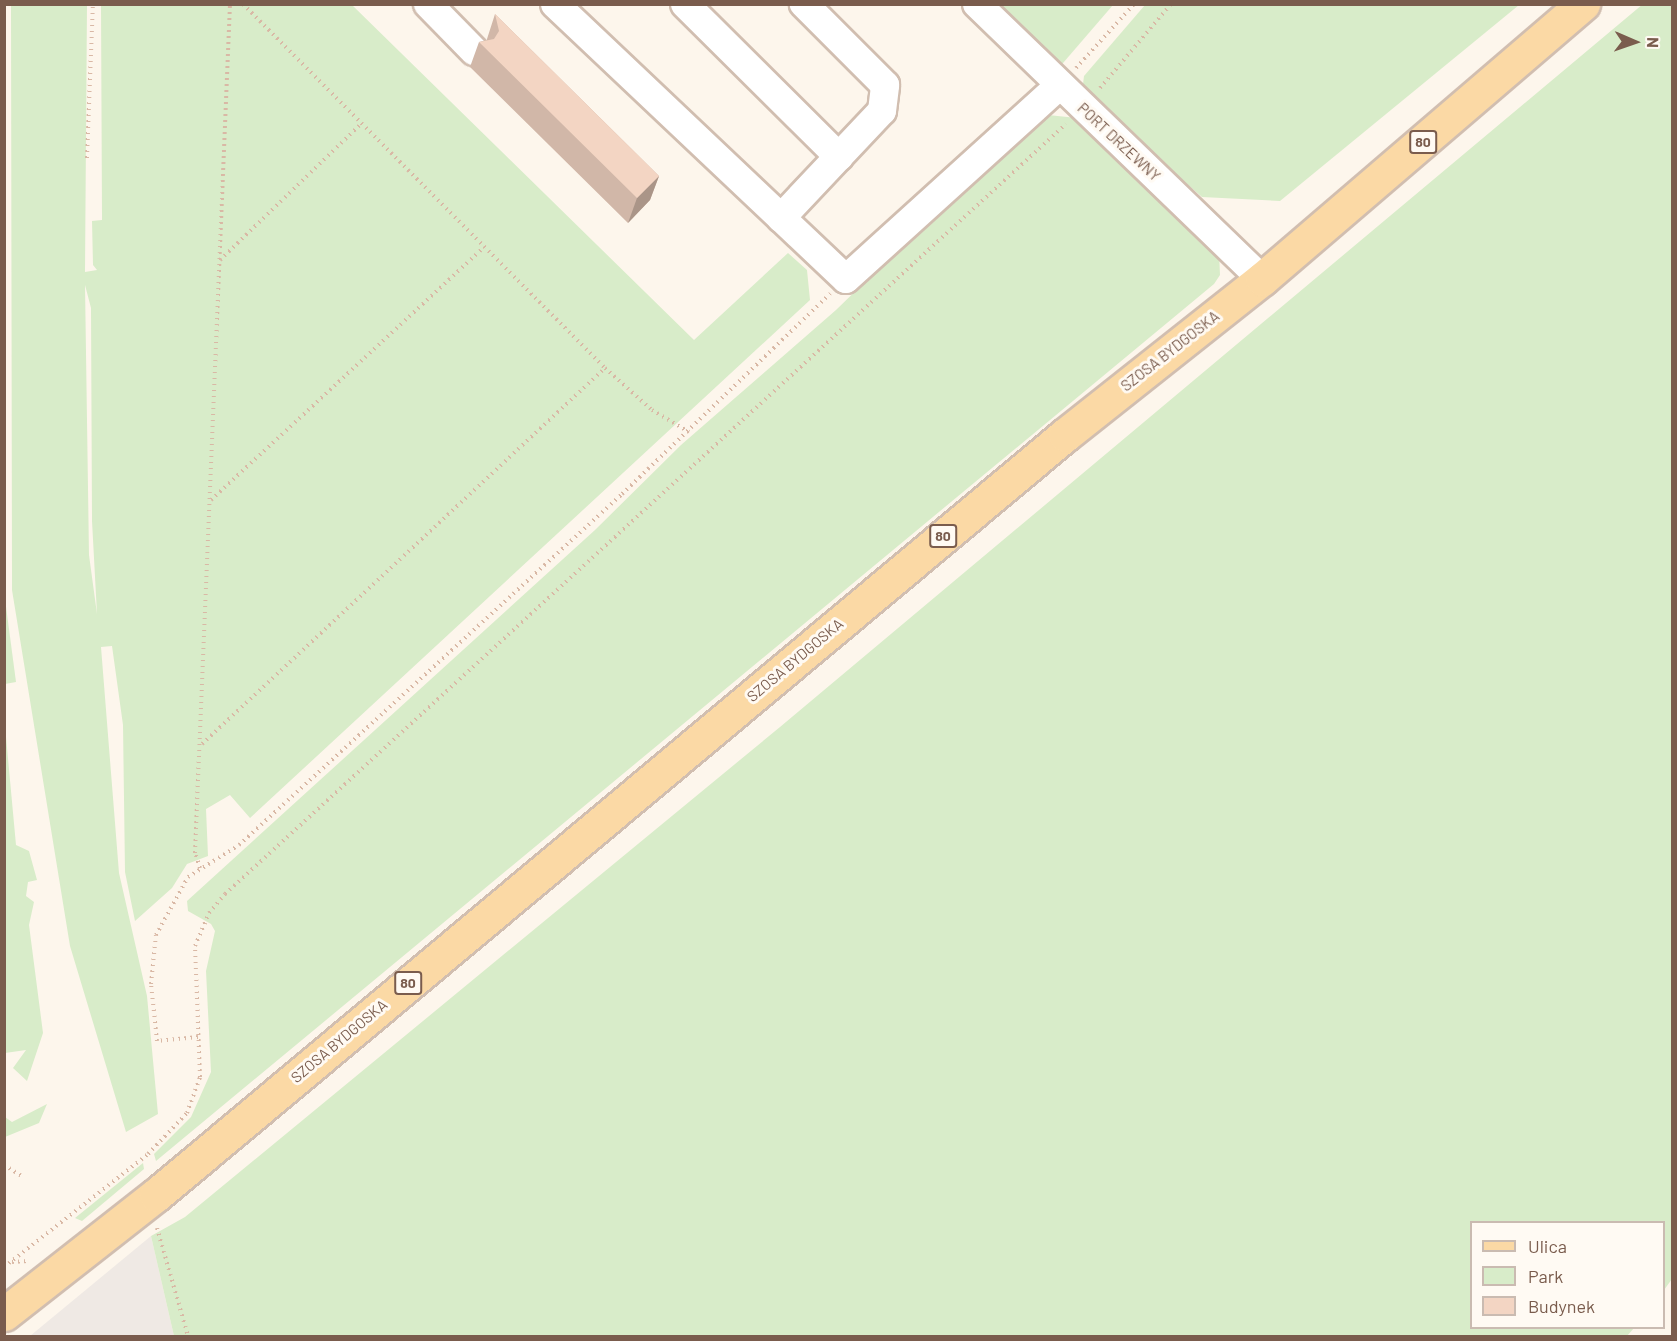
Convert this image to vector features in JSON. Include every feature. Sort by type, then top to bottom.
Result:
[{"type":"main road","name":"SZOSA BYDGOSKA","points":[[4,1314],[156,1195],[1065,435],[1262,279],[1584,4]]},
{"type":"street","points":[[428,4],[474,51]]},
{"type":"street","points":[[555,4],[846,279],[1059,86]]},
{"type":"street","points":[[685,4],[839,156]]},
{"type":"street","points":[[781,218],[882,111],[885,85],[804,4]]},
{"type":"street","name":"PORT DRZEWNY","points":[[977,4],[1059,86],[1262,279]]},
{"type":"path","points":[[87,158],[93,4]]},
{"type":"path","points":[[200,868],[195,853],[230,4]]},
{"type":"path","points":[[243,4],[605,368],[652,410],[689,432]]},
{"type":"path","points":[[1059,86],[1134,4]]},
{"type":"path","points":[[4,1268],[148,1154],[181,1121],[198,1091],[195,946],[209,913],[225,894],[1083,108],[1171,4]]},
{"type":"path","points":[[220,260],[361,124]]},
{"type":"path","points":[[210,500],[484,247]]},
{"type":"path","points":[[198,1037],[157,1041],[151,984],[156,935],[188,877],[239,845],[689,432],[846,279]]},
{"type":"path","points":[[201,745],[605,368]]},
{"type":"path","points":[[4,1165],[23,1177]]},
{"type":"path","points":[[150,1228],[157,1228],[188,1336]]},
{"type":"shaded area","points":[[151,1236],[174,1336],[30,1336]]},
{"type":"green space","points":[[101,4],[352,5],[694,340],[788,253],[807,270],[810,300],[250,818],[230,795],[206,809],[208,856],[187,864],[172,888],[135,921],[125,872],[123,725],[112,646],[101,647],[119,873],[147,996],[158,1114],[126,1132],[70,946],[12,590],[11,5],[87,5],[85,272],[97,270],[93,265],[92,221],[102,220]],"holes":[[[85,285],[91,308],[92,521],[97,614],[89,555]]]},
{"type":"green space","points":[[1643,4],[1672,5],[1672,1279],[1665,1289],[1665,1221],[1470,1221],[1470,1329],[1633,1329],[1627,1336],[174,1336],[151,1236],[185,1217],[780,727]]},
{"type":"green space","points":[[992,5],[1113,5],[1057,70]]},
{"type":"green space","points":[[1145,5],[1519,5],[1280,201],[1202,197],[1090,100],[1083,84],[1084,76]]},
{"type":"green space","points":[[1048,115],[1077,118],[1219,252],[1220,275],[1214,284],[156,1161],[154,1154],[191,1117],[211,1072],[206,971],[215,931],[211,924],[188,911],[187,901],[595,530],[681,445],[836,310],[1017,134]]},
{"type":"green space","points":[[5,599],[16,682],[4,684]]},
{"type":"green space","points":[[5,726],[16,845],[29,851],[37,880],[28,882],[26,896],[34,902],[29,925],[43,1033],[27,1081],[13,1068],[26,1050],[5,1053]]},
{"type":"green space","points":[[47,1104],[39,1123],[5,1137],[5,1117],[12,1122]]},
{"type":"green space","points":[[143,1163],[144,1169],[82,1221],[75,1218]]},
{"type":"building","points":[[495,14],[659,176],[637,198],[479,42],[494,39],[499,31]]}]
